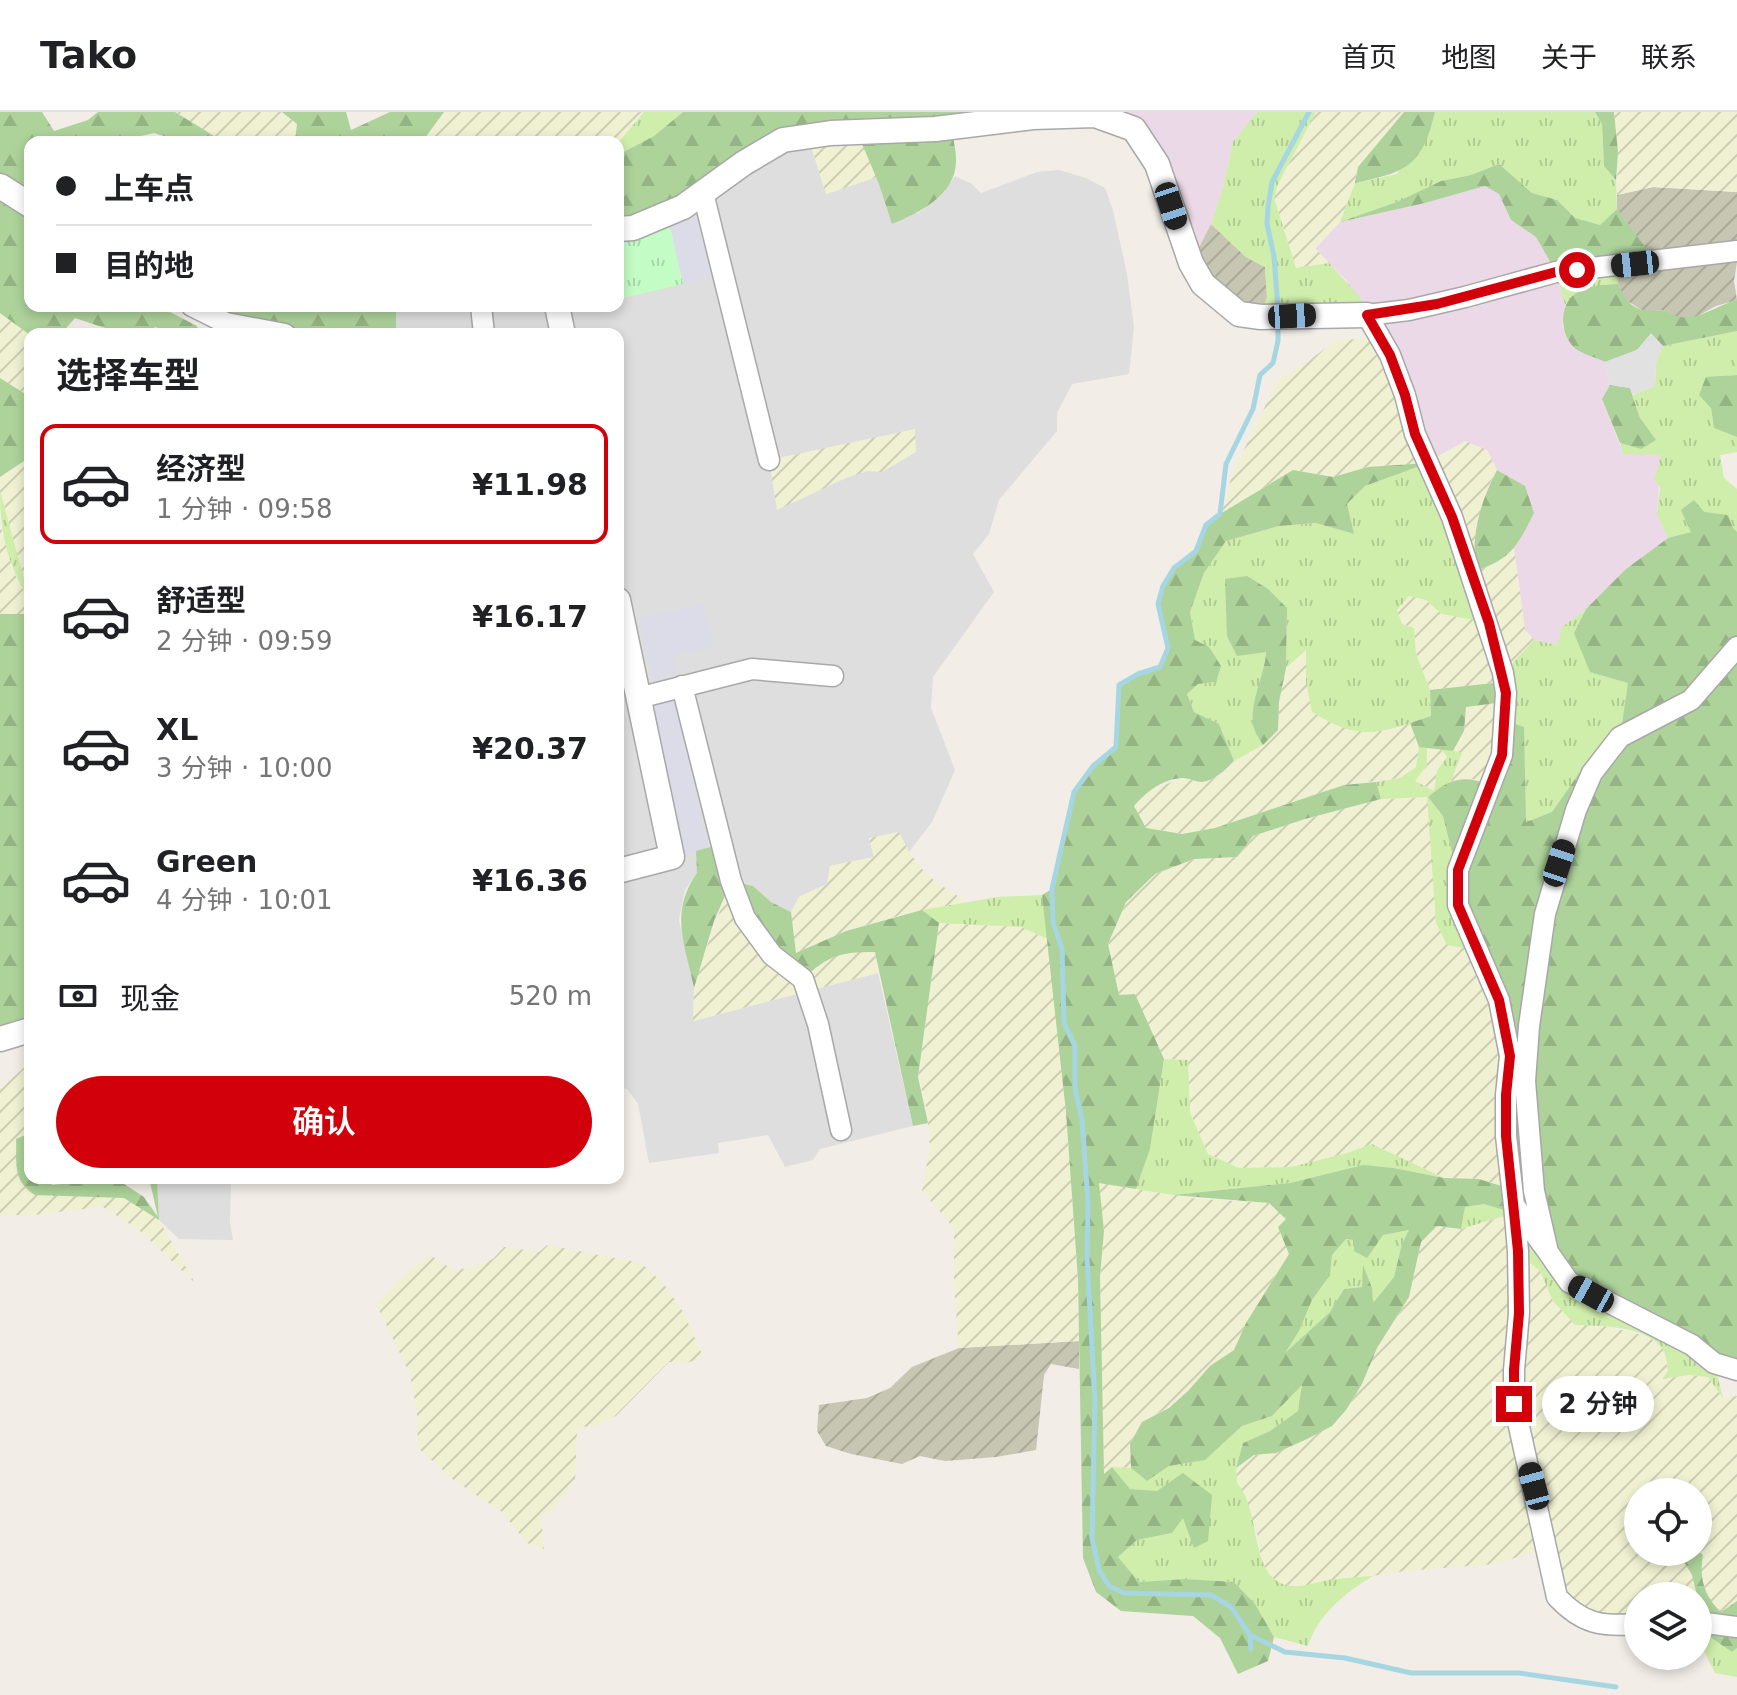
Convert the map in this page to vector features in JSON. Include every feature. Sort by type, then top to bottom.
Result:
[{"type":"street","points":[[624,229],[633,228],[683,207],[744,163],[783,140],[831,133],[935,129],[1033,117],[1095,115],[1134,129],[1157,164],[1191,263],[1203,284],[1239,314],[1261,317],[1367,315],[1451,300],[1556,272],[1737,251]]},
{"type":"street","points":[[0,186],[24,201]]},
{"type":"street","points":[[703,193],[769,460]]},
{"type":"street","points":[[204,312],[226,323],[253,328]]},
{"type":"street","points":[[1367,315],[1390,355],[1415,434],[1452,517],[1503,673],[1506,693],[1502,755],[1458,870],[1458,905],[1499,1000],[1510,1056],[1506,1136],[1518,1251],[1519,1313],[1514,1404],[1557,1597],[1572,1613],[1597,1624],[1624,1624]]},
{"type":"street","points":[[624,629],[672,857],[624,869]]},
{"type":"street","points":[[1548,1252],[1534,1191],[1525,1081],[1530,1013],[1545,914],[1559,863],[1592,773],[1620,737],[1691,700],[1737,647]]},
{"type":"street","points":[[638,698],[752,669],[833,676]]},
{"type":"street","points":[[682,686],[731,881],[745,918],[772,955],[803,979],[818,1024],[841,1130]]},
{"type":"street","points":[[0,1039],[24,1032]]},
{"type":"street","points":[[1514,1205],[1569,1282],[1692,1345],[1714,1363],[1737,1370]]},
{"type":"street","points":[[1712,1624],[1737,1627]]},
{"type":"shaded area","points":[[175,112],[282,112],[297,124],[296,136],[214,136]]},
{"type":"shaded area","points":[[444,112],[644,112],[624,136],[426,136]]},
{"type":"shaded area","points":[[1006,112],[1257,112],[1233,142],[1211,224],[1191,263],[1134,129]]},
{"type":"shaded area","points":[[1316,112],[1404,112],[1358,167],[1340,222],[1315,248],[1329,263],[1296,268],[1274,198],[1278,184]]},
{"type":"shaded area","points":[[1614,112],[1737,112],[1737,192],[1653,187],[1617,195],[1618,152]]},
{"type":"shaded area","points":[[858,132],[877,177],[826,194],[808,136]]},
{"type":"shaded area","points":[[808,136],[826,194],[877,177],[879,184],[917,214],[943,194],[955,176],[972,184],[981,193],[1037,172],[1059,170],[1086,178],[1105,188],[1113,210],[1127,274],[1134,327],[1129,374],[1072,384],[1057,413],[1057,431],[999,500],[989,534],[973,554],[994,592],[933,677],[931,708],[955,770],[932,822],[909,852],[899,832],[869,839],[874,857],[830,866],[827,884],[799,897],[791,912],[771,902],[753,886],[697,873],[685,890],[679,920],[694,988],[693,1021],[878,973],[913,1126],[820,1149],[813,1160],[785,1167],[768,1135],[718,1143],[719,1153],[649,1163],[638,1104],[624,1088],[624,328],[396,328],[396,312],[624,312],[624,298],[723,274],[703,193]]},
{"type":"shaded area","points":[[1485,186],[1499,194],[1511,220],[1536,237],[1556,272],[1565,305],[1562,326],[1575,348],[1605,362],[1610,385],[1602,399],[1623,453],[1661,454],[1657,514],[1668,538],[1626,569],[1586,609],[1562,627],[1557,645],[1534,640],[1525,630],[1514,548],[1520,540],[1525,486],[1497,470],[1487,450],[1446,454],[1428,463],[1347,281],[1315,249],[1340,222]]},
{"type":"shaded area","points":[[1653,187],[1737,192],[1734,281],[1737,300],[1716,306],[1692,319],[1677,319],[1664,310],[1645,312],[1624,299],[1615,266],[1655,262],[1617,209],[1617,195]]},
{"type":"shaded area","points":[[703,193],[724,274],[683,284],[667,214]]},
{"type":"shaded area","points":[[1211,224],[1246,257],[1265,267],[1267,297],[1261,317],[1191,263]]},
{"type":"shaded area","points":[[0,313],[24,331],[24,393],[0,378]]},
{"type":"shaded area","points":[[1651,333],[1663,346],[1656,363],[1655,386],[1633,395],[1630,388],[1610,385],[1605,362],[1637,350]]},
{"type":"shaded area","points":[[1380,338],[1428,462],[1465,441],[1487,450],[1497,470],[1487,489],[1475,541],[1472,571],[1499,563],[1514,548],[1525,630],[1534,640],[1503,673],[1490,785],[1475,779],[1451,781],[1462,754],[1453,751],[1464,731],[1466,707],[1493,683],[1430,690],[1416,654],[1414,628],[1402,624],[1397,610],[1408,595],[1426,600],[1442,614],[1368,467],[1333,477],[1293,470],[1220,514],[1234,470],[1279,378],[1306,363],[1336,340]]},
{"type":"shaded area","points":[[915,429],[916,452],[882,472],[868,471],[846,478],[777,510],[769,460]]},
{"type":"shaded area","points":[[24,461],[24,579],[0,491],[0,477]]},
{"type":"shaded area","points":[[0,524],[13,571],[24,591],[24,614],[0,614]]},
{"type":"shaded area","points":[[703,604],[713,647],[673,656],[677,673],[653,678],[639,618]]},
{"type":"shaded area","points":[[1306,649],[1306,682],[1384,732],[1410,723],[1419,747],[1417,767],[1400,778],[1344,785],[1215,828],[1182,834],[1146,828],[1134,806],[1146,792],[1182,778],[1202,782],[1220,776],[1234,761],[1263,745],[1278,730],[1279,702],[1286,668]]},
{"type":"shaded area","points":[[682,686],[693,729],[682,733],[709,847],[672,857],[638,698]]},
{"type":"shaded area","points":[[1427,747],[1440,747],[1447,757],[1437,771],[1435,791],[1415,781],[1427,765]]},
{"type":"shaded area","points":[[1428,797],[1436,923],[1476,950],[1499,1000],[1512,1189],[1479,1179],[1444,1178],[1372,1144],[1291,1167],[1239,1168],[1208,1154],[1190,1113],[1188,1060],[1164,1059],[1135,995],[1119,995],[1108,944],[1126,902],[1155,874],[1194,859],[1237,857],[1253,836],[1381,799]]},
{"type":"shaded area","points":[[899,832],[922,869],[967,902],[894,917],[846,931],[796,953],[791,912],[799,897],[827,884],[830,866],[874,857],[869,838]]},
{"type":"shaded area","points":[[731,881],[772,955],[823,960],[844,952],[875,952],[878,973],[693,1021],[694,988]]},
{"type":"shaded area","points":[[939,923],[1022,927],[1048,939],[1066,1112],[1078,1279],[1079,1341],[959,1348],[954,1232],[922,1191],[930,1147],[927,1110],[918,1077]]},
{"type":"shaded area","points":[[24,1067],[24,1138],[16,1140],[18,1175],[24,1177],[24,1184],[50,1184],[95,1197],[124,1198],[142,1207],[159,1220],[195,1283],[139,1230],[103,1207],[32,1215],[0,1215],[0,1089]]},
{"type":"shaded area","points":[[1099,1182],[1198,1199],[1269,1203],[1287,1219],[1278,1227],[1289,1254],[1246,1323],[1234,1350],[1210,1366],[1168,1408],[1142,1422],[1130,1444],[1131,1468],[1112,1467],[1104,1476],[1100,1276],[1104,1231]]},
{"type":"shaded area","points":[[157,1184],[231,1184],[233,1240],[179,1239],[159,1220]]},
{"type":"shaded area","points":[[1514,1213],[1527,1259],[1540,1271],[1553,1301],[1575,1324],[1604,1326],[1648,1336],[1663,1348],[1668,1371],[1663,1379],[1689,1375],[1708,1377],[1723,1398],[1737,1396],[1737,1601],[1721,1613],[1712,1604],[1712,1582],[1703,1582],[1700,1571],[1701,1566],[1712,1566],[1712,1478],[1624,1478],[1624,1566],[1687,1566],[1694,1582],[1624,1582],[1624,1622],[1572,1613],[1547,1548],[1495,1564],[1406,1571],[1294,1587],[1277,1583],[1262,1567],[1257,1532],[1237,1483],[1236,1468],[1254,1455],[1276,1453],[1332,1426],[1362,1384],[1377,1348],[1409,1297],[1421,1242],[1437,1226],[1461,1229]]},
{"type":"shaded area","points":[[547,1245],[641,1263],[663,1283],[682,1310],[703,1356],[690,1362],[669,1362],[616,1416],[577,1431],[575,1481],[555,1507],[541,1517],[544,1549],[527,1543],[501,1511],[455,1481],[418,1448],[417,1412],[410,1374],[376,1304],[403,1276],[430,1255],[453,1270],[471,1268],[493,1259],[504,1247],[539,1252]]},
{"type":"shaded area","points":[[1079,1341],[1079,1369],[1051,1364],[1044,1375],[1036,1450],[945,1461],[920,1456],[902,1464],[826,1446],[817,1431],[819,1405],[867,1398],[890,1388],[912,1367],[959,1348]]},
{"type":"green space","points":[[0,112],[42,112],[54,131],[88,120],[98,112],[175,112],[214,136],[163,136],[154,133],[141,136],[24,136],[24,188],[16,196],[24,201],[24,312],[170,312],[198,328],[105,328],[75,318],[66,328],[24,328],[24,331],[0,313]]},
{"type":"green space","points":[[282,112],[346,112],[351,130],[390,112],[444,112],[426,136],[296,136],[297,124]]},
{"type":"green space","points":[[644,112],[683,112],[654,136],[624,152],[624,136]]},
{"type":"green space","points":[[683,112],[1006,112],[951,127],[956,159],[950,183],[925,208],[892,224],[857,132],[783,140],[624,226],[624,152],[654,136]]},
{"type":"green space","points":[[1257,112],[1316,112],[1278,184],[1274,198],[1296,268],[1329,263],[1360,297],[1367,315],[1261,317],[1267,297],[1265,267],[1246,257],[1211,224],[1233,142]]},
{"type":"green space","points":[[1404,112],[1435,112],[1417,156],[1399,170],[1355,183],[1358,167]]},
{"type":"green space","points":[[1435,112],[1595,112],[1602,124],[1604,166],[1616,180],[1617,209],[1600,225],[1575,218],[1557,200],[1532,193],[1499,164],[1471,175],[1441,181],[1398,202],[1340,222],[1355,183],[1397,174],[1432,124]]},
{"type":"green space","points":[[1595,112],[1614,112],[1618,152],[1616,180],[1604,166],[1602,124]]},
{"type":"green space","points":[[1499,164],[1532,193],[1557,200],[1575,218],[1600,225],[1617,209],[1656,262],[1556,272],[1536,237],[1511,220],[1499,194],[1485,186],[1340,222],[1397,202],[1441,181],[1471,175]]},
{"type":"green space","points":[[667,214],[683,284],[624,298],[624,227]]},
{"type":"green space","points":[[1615,266],[1618,284],[1588,288],[1565,305],[1556,272]]},
{"type":"green space","points":[[1618,284],[1626,299],[1635,307],[1648,311],[1664,310],[1683,317],[1700,315],[1737,300],[1737,331],[1663,346],[1651,334],[1637,350],[1605,362],[1579,351],[1571,344],[1564,329],[1564,314],[1570,299],[1585,289]]},
{"type":"green space","points":[[212,312],[396,312],[396,328],[265,328]]},
{"type":"green space","points":[[1737,331],[1737,375],[1728,375],[1711,408],[1714,428],[1737,437],[1737,452],[1720,455],[1724,478],[1737,489],[1737,532],[1733,528],[1668,538],[1657,514],[1660,487],[1654,480],[1661,455],[1623,454],[1620,443],[1641,449],[1640,418],[1633,395],[1655,386],[1656,363],[1663,346]]},
{"type":"green space","points":[[1737,375],[1737,437],[1714,428],[1711,408],[1699,395],[1706,377]]},
{"type":"green space","points":[[0,378],[24,393],[24,461],[0,477]]},
{"type":"green space","points":[[1610,385],[1630,388],[1640,418],[1656,440],[1641,449],[1620,443],[1602,399]]},
{"type":"green space","points":[[1428,463],[1489,623],[1442,614],[1426,600],[1409,596],[1397,610],[1402,624],[1414,628],[1416,654],[1430,690],[1431,716],[1371,732],[1344,728],[1312,712],[1306,682],[1306,650],[1286,668],[1287,608],[1237,656],[1266,651],[1253,719],[1255,732],[1263,745],[1234,761],[1219,724],[1194,712],[1187,694],[1198,684],[1216,682],[1195,640],[1190,612],[1204,573],[1226,541],[1279,526],[1316,523],[1353,534],[1347,504],[1365,486]]},
{"type":"green space","points":[[1428,463],[1365,486],[1347,504],[1354,534],[1316,523],[1279,526],[1226,541],[1204,573],[1190,612],[1195,640],[1209,647],[1221,666],[1216,682],[1198,684],[1187,694],[1194,712],[1219,724],[1234,761],[1207,781],[1183,778],[1162,783],[1134,806],[1146,828],[1182,834],[1215,828],[1344,785],[1376,782],[1381,799],[1253,836],[1237,857],[1194,859],[1155,874],[1126,902],[1108,944],[1119,995],[1135,994],[1164,1059],[1150,1149],[1136,1189],[1099,1183],[1104,1231],[1100,1276],[1104,1474],[1112,1467],[1130,1489],[1157,1491],[1183,1473],[1212,1495],[1208,1541],[1194,1548],[1183,1518],[1172,1533],[1137,1540],[1118,1557],[1139,1582],[1185,1579],[1234,1582],[1255,1604],[1274,1637],[1268,1661],[1238,1674],[1220,1638],[1193,1616],[1121,1611],[1096,1592],[1083,1558],[1078,1279],[1066,1112],[1042,895],[1052,889],[1074,792],[1093,766],[1116,747],[1119,685],[1138,674],[1160,667],[1168,648],[1158,604],[1163,586],[1174,568],[1196,551],[1206,525],[1293,470],[1333,477],[1368,467]]},
{"type":"green space","points":[[1497,470],[1525,486],[1534,513],[1510,552],[1495,563],[1471,572],[1480,512]]},
{"type":"green space","points":[[0,491],[24,579],[24,591],[9,556],[1,519]]},
{"type":"green space","points":[[1694,500],[1704,512],[1728,515],[1737,532],[1737,1370],[1569,1282],[1514,1213],[1484,1204],[1465,1207],[1461,1229],[1437,1226],[1421,1242],[1409,1297],[1377,1348],[1362,1384],[1332,1426],[1276,1453],[1254,1455],[1236,1468],[1243,1443],[1270,1431],[1298,1411],[1302,1385],[1272,1416],[1242,1426],[1205,1460],[1169,1466],[1147,1481],[1131,1468],[1130,1444],[1142,1422],[1169,1408],[1210,1366],[1234,1350],[1246,1323],[1289,1254],[1278,1227],[1286,1219],[1269,1203],[1173,1195],[1290,1183],[1363,1165],[1444,1178],[1479,1179],[1511,1189],[1510,1056],[1476,950],[1443,816],[1428,797],[1457,780],[1490,785],[1504,720],[1524,727],[1526,822],[1552,812],[1584,766],[1620,737],[1628,683],[1590,672],[1574,633],[1586,609],[1626,569],[1668,538],[1691,532],[1681,510]],"holes":[[[1409,1230],[1402,1244],[1394,1277],[1373,1303],[1372,1288],[1363,1265],[1362,1287],[1344,1289],[1330,1312],[1285,1353],[1299,1331],[1312,1300],[1330,1275],[1332,1255],[1346,1239],[1354,1240],[1354,1251],[1367,1258],[1383,1235]]]},
{"type":"green space","points":[[1247,576],[1268,589],[1287,608],[1286,668],[1279,702],[1278,730],[1263,745],[1253,719],[1266,652],[1237,656],[1227,636],[1225,579]]},
{"type":"green space","points":[[1586,609],[1574,633],[1628,683],[1620,737],[1584,766],[1552,812],[1525,822],[1524,727],[1504,720],[1503,673],[1534,640],[1557,645],[1562,627]]},
{"type":"green space","points":[[0,614],[24,614],[24,1032],[0,1039]]},
{"type":"green space","points":[[1493,683],[1496,703],[1466,707],[1464,731],[1453,751],[1419,747],[1410,723],[1431,716],[1430,690]]},
{"type":"green space","points":[[1419,747],[1427,747],[1427,765],[1415,781],[1434,791],[1437,771],[1447,757],[1440,747],[1462,753],[1451,781],[1428,797],[1443,816],[1476,950],[1447,945],[1436,923],[1427,797],[1381,799],[1376,782],[1400,778],[1416,767]]},
{"type":"green space","points":[[722,844],[731,881],[753,886],[771,902],[791,912],[796,953],[846,931],[922,910],[939,923],[918,1077],[928,1123],[913,1126],[875,952],[836,956],[803,979],[772,955],[731,882],[714,921],[694,988],[682,929],[683,902],[697,873],[696,851]]},
{"type":"green space","points":[[1042,895],[1048,939],[1021,927],[939,923],[922,910],[997,897]]},
{"type":"green space","points":[[1164,1059],[1188,1060],[1190,1113],[1208,1154],[1239,1168],[1291,1167],[1372,1144],[1444,1178],[1363,1165],[1290,1183],[1173,1195],[1136,1189],[1150,1149]]},
{"type":"green space","points":[[24,1136],[24,1184],[124,1184],[144,1197],[158,1217],[150,1184],[157,1184],[159,1220],[124,1198],[35,1195],[22,1183],[19,1177],[16,1139]]},
{"type":"green space","points":[[1484,1204],[1514,1213],[1461,1229],[1465,1207]]},
{"type":"green space","points":[[1514,1213],[1714,1363],[1723,1398],[1708,1377],[1689,1375],[1662,1379],[1668,1371],[1664,1352],[1644,1334],[1621,1328],[1575,1325],[1553,1301],[1540,1271],[1527,1260]]},
{"type":"green space","points":[[1410,1230],[1402,1244],[1394,1277],[1372,1304],[1364,1267],[1362,1287],[1344,1289],[1330,1312],[1282,1356],[1299,1331],[1312,1300],[1330,1275],[1332,1255],[1346,1239]]},
{"type":"green space","points":[[1303,1384],[1298,1411],[1270,1431],[1243,1443],[1236,1467],[1237,1483],[1250,1510],[1262,1559],[1268,1572],[1278,1582],[1296,1586],[1373,1576],[1334,1605],[1318,1624],[1308,1646],[1274,1637],[1255,1604],[1234,1582],[1185,1579],[1139,1582],[1118,1557],[1137,1540],[1172,1533],[1183,1517],[1208,1541],[1157,1491],[1130,1489],[1112,1467],[1131,1468],[1147,1481],[1169,1466],[1205,1460],[1242,1426],[1272,1416]]},
{"type":"green space","points":[[1687,1566],[1702,1566],[1703,1582],[1694,1582]]},
{"type":"green space","points":[[1737,1601],[1737,1648],[1732,1652],[1712,1638],[1712,1602],[1721,1612]]},
{"type":"green space","points":[[1712,1638],[1732,1652],[1737,1648],[1737,1677],[1715,1673],[1712,1667]]},
{"type":"waterway","points":[[1278,309],[1274,256],[1267,224],[1268,207],[1272,182],[1309,112]]},
{"type":"waterway","points":[[1251,1649],[1250,1635],[1231,1607],[1211,1595],[1124,1593],[1109,1586],[1099,1570],[1092,1538],[1095,1401],[1087,1258],[1088,1202],[1082,1120],[1075,1089],[1075,1046],[1064,1023],[1062,949],[1053,922],[1052,889],[1074,792],[1093,766],[1116,747],[1119,685],[1138,674],[1160,667],[1168,648],[1158,604],[1163,586],[1174,568],[1196,551],[1206,525],[1220,514],[1226,464],[1253,409],[1260,375],[1273,363],[1278,323]]},
{"type":"waterway","points":[[1250,1635],[1285,1652],[1345,1658],[1411,1673],[1519,1673],[1616,1687]]},
{"type":"route","points":[[1514,1404],[1519,1313],[1518,1251],[1506,1136],[1510,1056],[1499,1000],[1458,905],[1458,870],[1502,755],[1506,693],[1489,623],[1452,517],[1415,434],[1390,355],[1367,315],[1409,310],[1556,272],[1577,270]]}]
